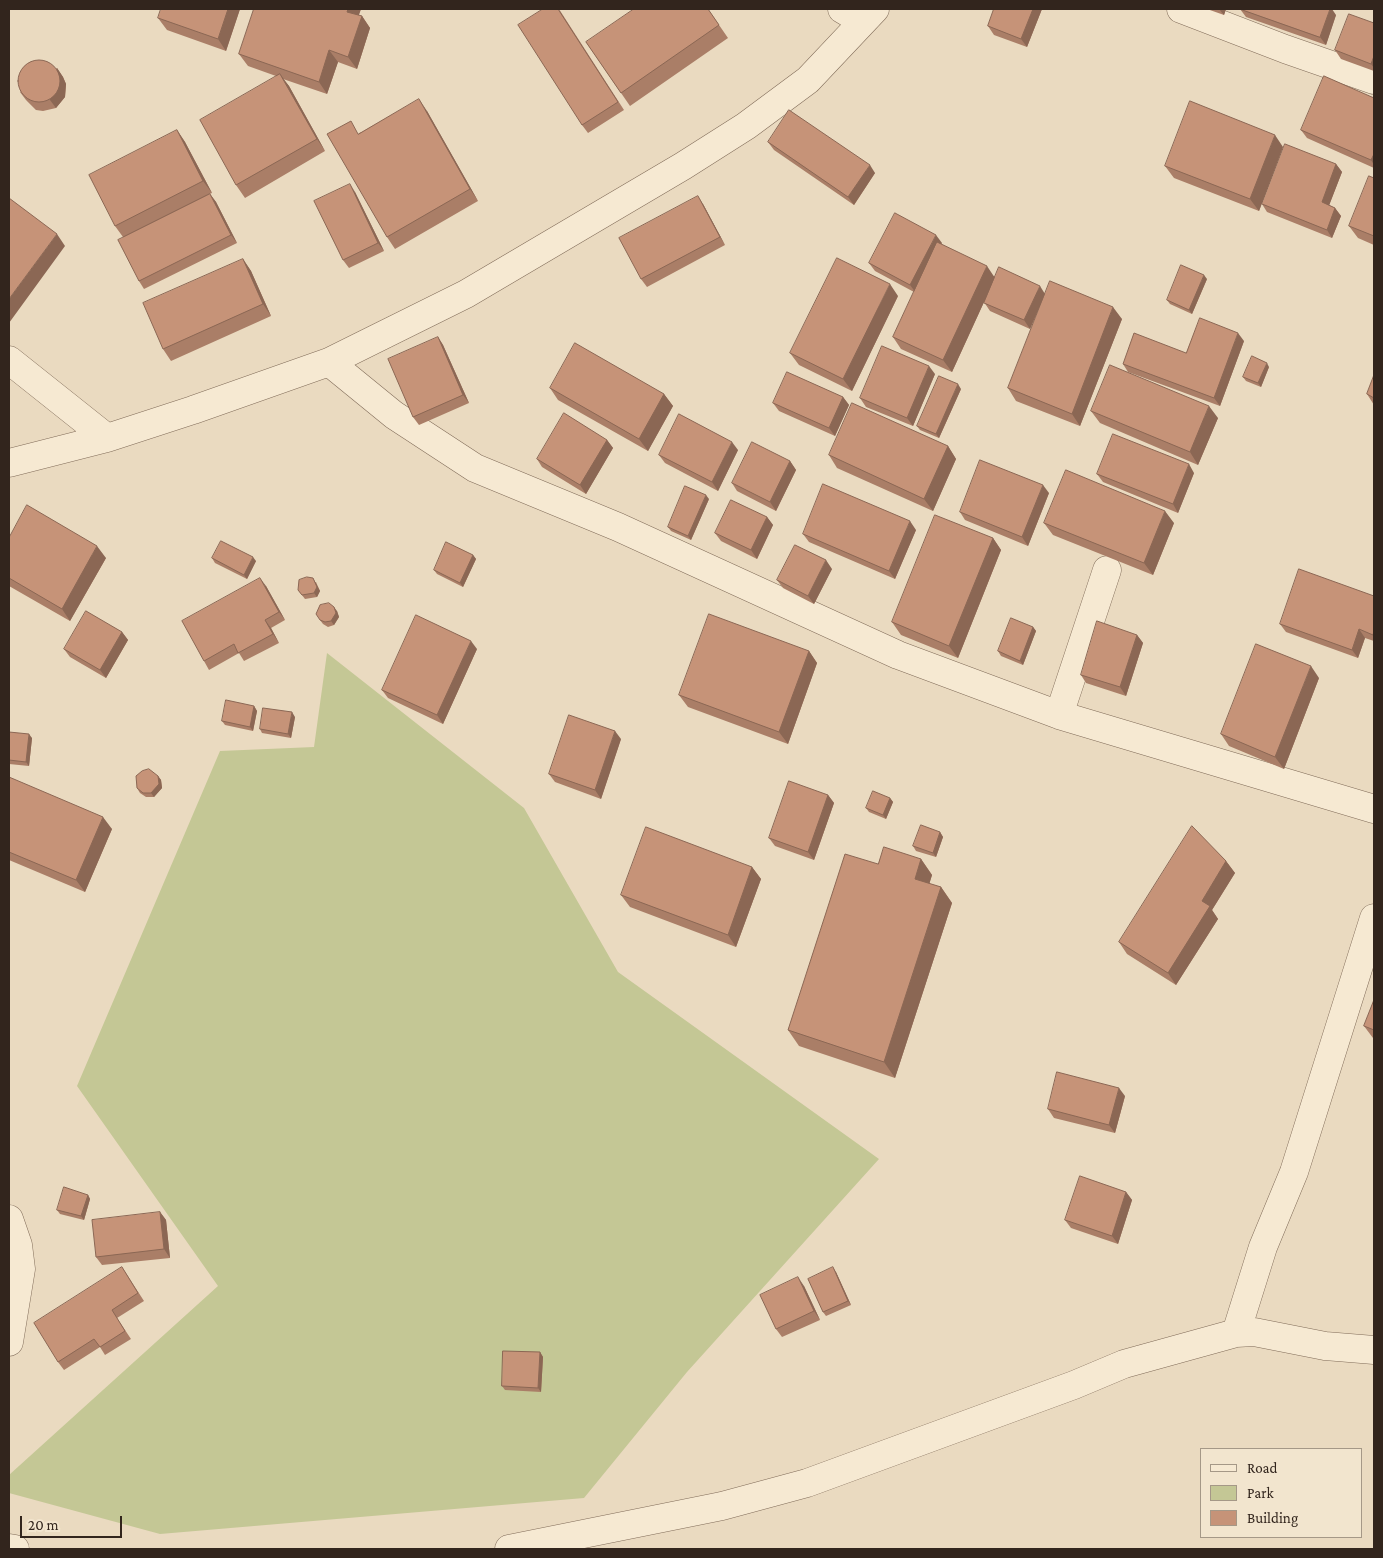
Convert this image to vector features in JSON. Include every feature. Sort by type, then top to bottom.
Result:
[{"type":"street","points":[[1181,9],[1374,80]]},
{"type":"street","points":[[9,463],[107,438],[329,362],[466,294],[683,166],[746,126],[808,80],[860,13]]},
{"type":"street","points":[[9,360],[107,438]]},
{"type":"street","points":[[329,362],[394,415],[475,468],[618,527],[898,655],[1059,715],[1374,809]]},
{"type":"street","points":[[1059,715],[1107,570]]},
{"type":"street","points":[[1236,1333],[1263,1247],[1294,1172],[1374,918]]},
{"type":"street","points":[[9,1219],[18,1245],[21,1269],[9,1342]]},
{"type":"street","points":[[508,1549],[762,1497],[807,1483],[1064,1389],[1124,1364],[1236,1333],[1254,1332],[1325,1346],[1374,1350]]},
{"type":"street","points":[[9,1548],[15,1549]]},
{"type":"green space","points":[[327,653],[524,808],[618,972],[879,1159],[687,1372],[584,1498],[160,1534],[9,1493],[9,1475],[218,1286],[77,1086],[220,751],[314,747]]},
{"type":"building","points":[[161,9],[228,9],[218,39],[158,18]]},
{"type":"building","points":[[254,9],[348,9],[347,12],[362,16],[348,57],[329,50],[319,82],[239,54]]},
{"type":"building","points":[[543,9],[558,9],[618,102],[582,125],[518,25]]},
{"type":"building","points":[[634,9],[708,9],[719,25],[621,93],[586,42]]},
{"type":"building","points":[[994,9],[1033,9],[1021,39],[988,26]]},
{"type":"building","points":[[1240,9],[1330,9],[1320,37]]},
{"type":"building","points":[[1349,14],[1374,23],[1374,56],[1371,64],[1335,50]]},
{"type":"building","points":[[43,60],[51,63],[57,69],[60,81],[57,93],[51,99],[35,102],[27,99],[21,93],[18,77],[21,69],[27,63]]},
{"type":"building","points":[[280,74],[317,139],[236,185],[200,120]]},
{"type":"building","points":[[1324,76],[1374,98],[1374,154],[1371,160],[1301,130]]},
{"type":"building","points":[[419,99],[470,189],[387,237],[327,134],[351,121],[358,134]]},
{"type":"building","points":[[1190,101],[1275,135],[1250,199],[1165,166]]},
{"type":"building","points":[[789,110],[870,165],[848,197],[768,142]]},
{"type":"building","points":[[177,130],[203,181],[115,226],[89,175]]},
{"type":"building","points":[[1285,144],[1336,164],[1322,202],[1335,208],[1327,230],[1262,204]]},
{"type":"building","points":[[1369,176],[1374,178],[1374,236],[1349,226]]},
{"type":"building","points":[[350,184],[378,243],[343,260],[314,201]]},
{"type":"building","points":[[210,194],[231,235],[139,281],[118,240]]},
{"type":"building","points":[[698,196],[720,237],[641,279],[619,238]]},
{"type":"building","points":[[9,198],[57,234],[9,299]]},
{"type":"building","points":[[895,213],[936,235],[910,285],[869,263]]},
{"type":"building","points":[[937,242],[987,266],[943,360],[893,337]]},
{"type":"building","points":[[837,258],[890,284],[843,379],[790,353]]},
{"type":"building","points":[[243,259],[263,304],[163,349],[143,303]]},
{"type":"building","points":[[1181,265],[1204,275],[1189,310],[1167,300]]},
{"type":"building","points":[[999,267],[1040,286],[1024,320],[984,303]]},
{"type":"building","points":[[1050,281],[1113,307],[1072,414],[1008,388]]},
{"type":"building","points":[[1200,318],[1238,333],[1214,398],[1123,364],[1134,333],[1186,353]]},
{"type":"building","points":[[438,337],[463,395],[413,417],[388,359]]},
{"type":"building","points":[[575,343],[664,394],[639,439],[550,388]]},
{"type":"building","points":[[882,346],[929,366],[907,418],[860,398]]},
{"type":"building","points":[[1252,356],[1267,363],[1258,383],[1243,377]]},
{"type":"building","points":[[1110,365],[1209,406],[1190,452],[1091,411]]},
{"type":"building","points":[[787,372],[843,397],[829,428],[773,403]]},
{"type":"building","points":[[1374,375],[1374,398],[1367,394]]},
{"type":"building","points":[[939,376],[958,384],[936,434],[917,426]]},
{"type":"building","points":[[852,403],[948,446],[924,499],[829,455]]},
{"type":"building","points":[[564,413],[607,440],[580,485],[537,459]]},
{"type":"building","points":[[679,414],[732,442],[712,482],[659,455]]},
{"type":"building","points":[[1113,434],[1189,464],[1173,504],[1097,474]]},
{"type":"building","points":[[752,442],[790,461],[770,502],[732,483]]},
{"type":"building","points":[[980,460],[1043,485],[1022,537],[960,512]]},
{"type":"building","points":[[1066,470],[1165,511],[1144,563],[1044,523]]},
{"type":"building","points":[[823,484],[910,521],[889,571],[803,534]]},
{"type":"building","points":[[685,486],[706,495],[688,536],[668,527]]},
{"type":"building","points":[[731,500],[767,517],[751,550],[715,533]]},
{"type":"building","points":[[27,505],[97,546],[62,609],[9,578],[9,538]]},
{"type":"building","points":[[935,515],[993,538],[949,646],[892,622]]},
{"type":"building","points":[[221,541],[253,557],[244,575],[212,558]]},
{"type":"building","points":[[446,542],[473,555],[460,583],[434,570]]},
{"type":"building","points":[[795,545],[826,560],[808,596],[777,580]]},
{"type":"building","points":[[1299,569],[1374,596],[1373,635],[1359,629],[1352,650],[1280,624]]},
{"type":"building","points":[[307,577],[313,578],[317,587],[314,593],[302,595],[298,590],[299,580]]},
{"type":"building","points":[[260,578],[279,612],[265,620],[273,634],[238,653],[234,644],[204,661],[182,621]]},
{"type":"building","points":[[329,603],[334,607],[336,613],[331,621],[325,622],[320,620],[316,614],[320,605]]},
{"type":"building","points":[[86,611],[122,632],[100,670],[64,649]]},
{"type":"building","points":[[709,614],[809,651],[779,732],[679,695]]},
{"type":"building","points":[[416,615],[471,641],[437,715],[382,690]]},
{"type":"building","points":[[1011,618],[1033,627],[1020,661],[998,651]]},
{"type":"building","points":[[1097,621],[1137,635],[1120,687],[1081,675]]},
{"type":"building","points":[[1256,644],[1311,666],[1275,757],[1221,734]]},
{"type":"building","points":[[226,700],[254,706],[250,727],[222,721]]},
{"type":"building","points":[[263,708],[292,712],[288,734],[260,729]]},
{"type":"building","points":[[569,715],[615,731],[595,790],[549,774]]},
{"type":"building","points":[[9,732],[29,734],[26,762],[9,760]]},
{"type":"building","points":[[149,769],[158,776],[159,784],[151,793],[143,793],[137,788],[136,776],[142,771]]},
{"type":"building","points":[[9,777],[103,817],[76,880],[9,852]]},
{"type":"building","points":[[789,781],[828,795],[808,852],[769,838]]},
{"type":"building","points":[[873,791],[890,798],[883,815],[866,808]]},
{"type":"building","points":[[921,825],[940,832],[933,853],[913,846]]},
{"type":"building","points":[[1192,826],[1226,861],[1202,901],[1210,906],[1168,973],[1119,942]]},
{"type":"building","points":[[646,827],[752,867],[728,935],[621,895]]},
{"type":"building","points":[[884,847],[921,859],[915,879],[941,887],[884,1062],[788,1030],[845,854],[878,864]]},
{"type":"building","points":[[1374,1000],[1374,1030],[1364,1026]]},
{"type":"building","points":[[1057,1072],[1119,1088],[1109,1125],[1048,1109]]},
{"type":"building","points":[[1080,1176],[1126,1192],[1112,1236],[1065,1220]]},
{"type":"building","points":[[64,1187],[88,1195],[81,1216],[57,1210]]},
{"type":"building","points":[[160,1212],[164,1249],[96,1257],[92,1220]]},
{"type":"building","points":[[122,1267],[138,1293],[112,1310],[125,1331],[100,1347],[94,1339],[58,1362],[34,1323]]},
{"type":"building","points":[[833,1267],[848,1301],[823,1312],[808,1279]]},
{"type":"building","points":[[798,1277],[814,1311],[776,1329],[760,1295]]},
{"type":"building","points":[[503,1351],[540,1352],[538,1388],[502,1386]]}]
